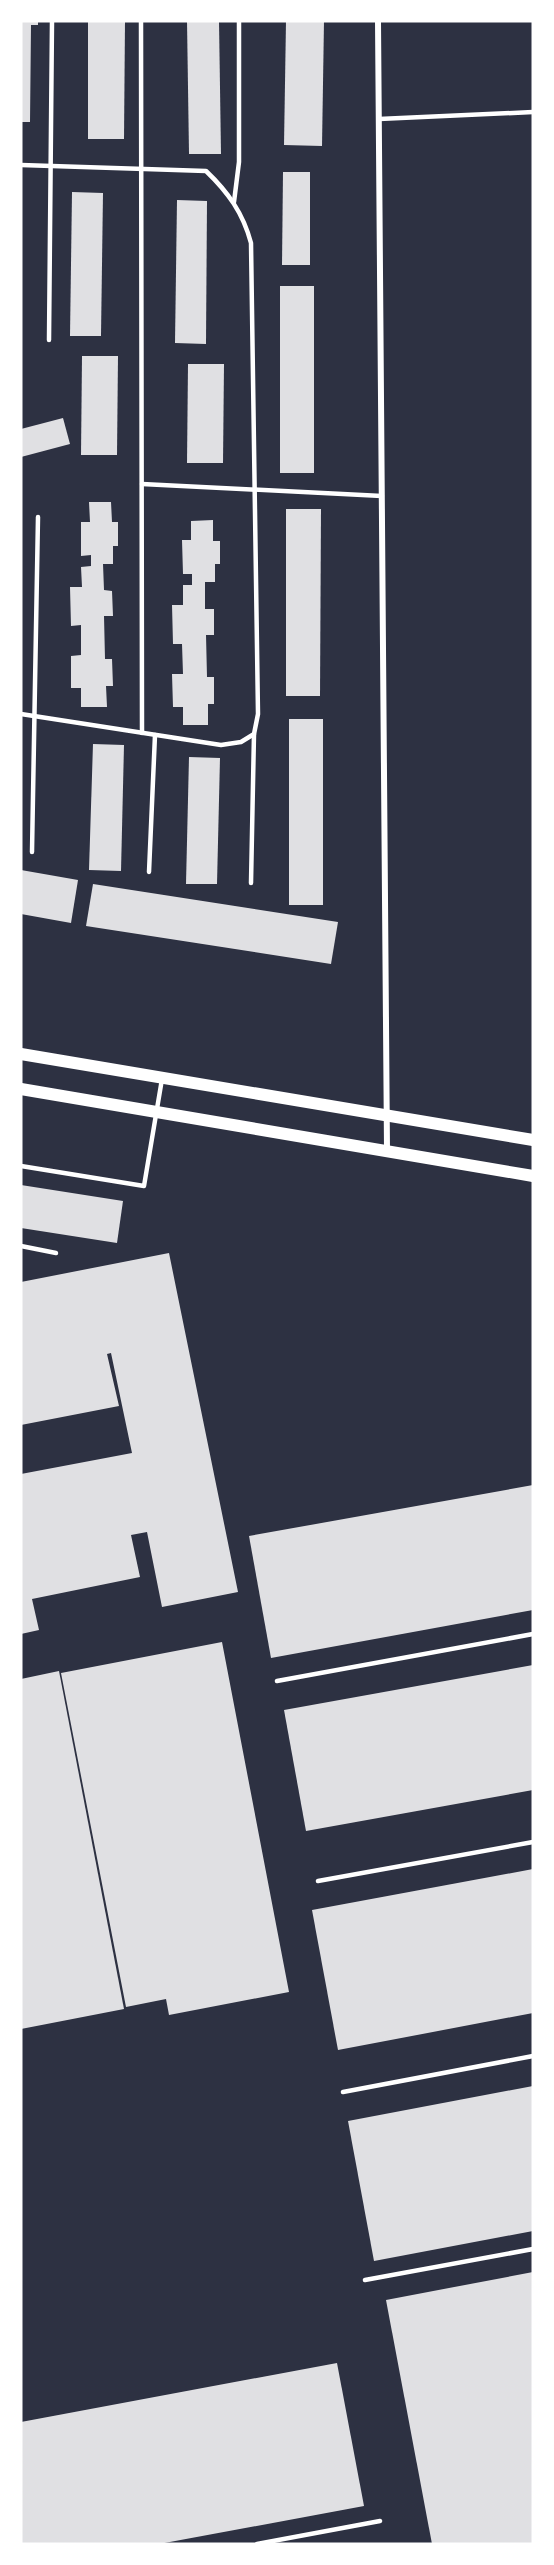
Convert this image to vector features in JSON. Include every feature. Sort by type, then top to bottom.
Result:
[{"type":"main road","points":[[21,1054],[533,1140]]},
{"type":"main road","points":[[21,1089],[387,1149],[533,1176]]},
{"type":"street","points":[[378,21],[387,1149]]},
{"type":"lane","points":[[50,340],[52,21]]},
{"type":"lane","points":[[141,21],[142,733]]},
{"type":"lane","points":[[234,202],[239,162],[239,21]]},
{"type":"lane","points":[[379,119],[533,112]]},
{"type":"lane","points":[[21,165],[206,171],[234,202],[246,227],[251,243],[258,714],[254,734],[250,883]]},
{"type":"lane","points":[[142,484],[382,496]]},
{"type":"lane","points":[[32,852],[38,517]]},
{"type":"lane","points":[[21,714],[221,745],[241,742],[254,734]]},
{"type":"lane","points":[[149,872],[155,735]]},
{"type":"lane","points":[[21,1166],[144,1186],[162,1078]]},
{"type":"lane","points":[[21,1246],[56,1252]]},
{"type":"lane","points":[[277,1681],[533,1634]]},
{"type":"lane","points":[[318,1881],[533,1842]]},
{"type":"lane","points":[[343,2092],[533,2056]]},
{"type":"lane","points":[[365,2280],[533,2249]]},
{"type":"lane","points":[[257,2544],[380,2521]]},
{"type":"lane","points":[[293,2537],[294,2544]]},
{"type":"building","points":[[21,21],[38,21],[38,25],[31,25],[30,122],[21,122]]},
{"type":"building","points":[[88,21],[125,21],[124,139],[88,139]]},
{"type":"building","points":[[187,21],[219,21],[221,154],[189,154]]},
{"type":"building","points":[[286,21],[324,21],[322,146],[284,145]]},
{"type":"building","points":[[283,172],[310,172],[310,265],[282,265]]},
{"type":"building","points":[[72,192],[103,193],[101,336],[70,336]]},
{"type":"building","points":[[177,200],[207,201],[206,344],[175,343]]},
{"type":"building","points":[[280,286],[314,286],[314,473],[280,473]]},
{"type":"building","points":[[82,356],[118,356],[117,455],[81,455]]},
{"type":"building","points":[[188,364],[224,364],[223,463],[187,463]]},
{"type":"building","points":[[63,418],[70,444],[21,457],[21,429]]},
{"type":"building","points":[[89,502],[111,502],[112,522],[118,522],[118,546],[113,546],[113,564],[103,564],[104,590],[112,591],[113,616],[104,616],[105,659],[112,659],[113,686],[106,686],[107,707],[81,707],[81,688],[71,688],[71,656],[81,655],[81,625],[71,626],[70,587],[82,587],[81,567],[91,566],[91,555],[81,556],[81,522],[90,522]]},
{"type":"building","points":[[286,509],[321,509],[320,696],[286,696]]},
{"type":"building","points":[[213,520],[213,541],[220,541],[220,564],[215,564],[215,582],[205,582],[205,609],[214,609],[214,635],[206,635],[207,677],[214,677],[214,704],[208,704],[208,725],[183,725],[183,707],[173,707],[172,674],[183,674],[182,644],[173,644],[172,605],[183,605],[183,585],[192,585],[192,574],[183,574],[182,540],[191,540],[191,521]]},
{"type":"building","points":[[289,719],[323,719],[323,905],[289,905]]},
{"type":"building","points":[[93,744],[124,745],[121,871],[89,870]]},
{"type":"building","points":[[189,757],[220,758],[217,884],[186,884]]},
{"type":"building","points":[[21,870],[78,880],[71,923],[21,914]]},
{"type":"building","points":[[93,884],[338,922],[331,964],[86,926]]},
{"type":"building","points":[[21,1185],[123,1201],[117,1243],[21,1228]]},
{"type":"building","points":[[169,1253],[238,1592],[162,1607],[147,1532],[131,1535],[140,1577],[32,1599],[39,1630],[21,1634],[21,1474],[132,1453],[111,1353],[107,1354],[119,1406],[21,1425],[21,1282]]},
{"type":"building","points":[[533,1485],[533,1610],[271,1658],[249,1536]]},
{"type":"building","points":[[222,1642],[289,1992],[169,2015],[166,1999],[126,2007],[61,1673]]},
{"type":"building","points":[[533,1665],[533,1790],[306,1831],[284,1710]]},
{"type":"building","points":[[59,1671],[124,2009],[21,2029],[21,1679]]},
{"type":"building","points":[[533,1869],[533,2013],[338,2050],[312,1910]]},
{"type":"building","points":[[533,2086],[533,2231],[374,2261],[348,2121]]},
{"type":"building","points":[[533,2272],[533,2544],[432,2544],[386,2300]]},
{"type":"building","points":[[337,2363],[364,2506],[159,2544],[21,2544],[21,2422]]}]
